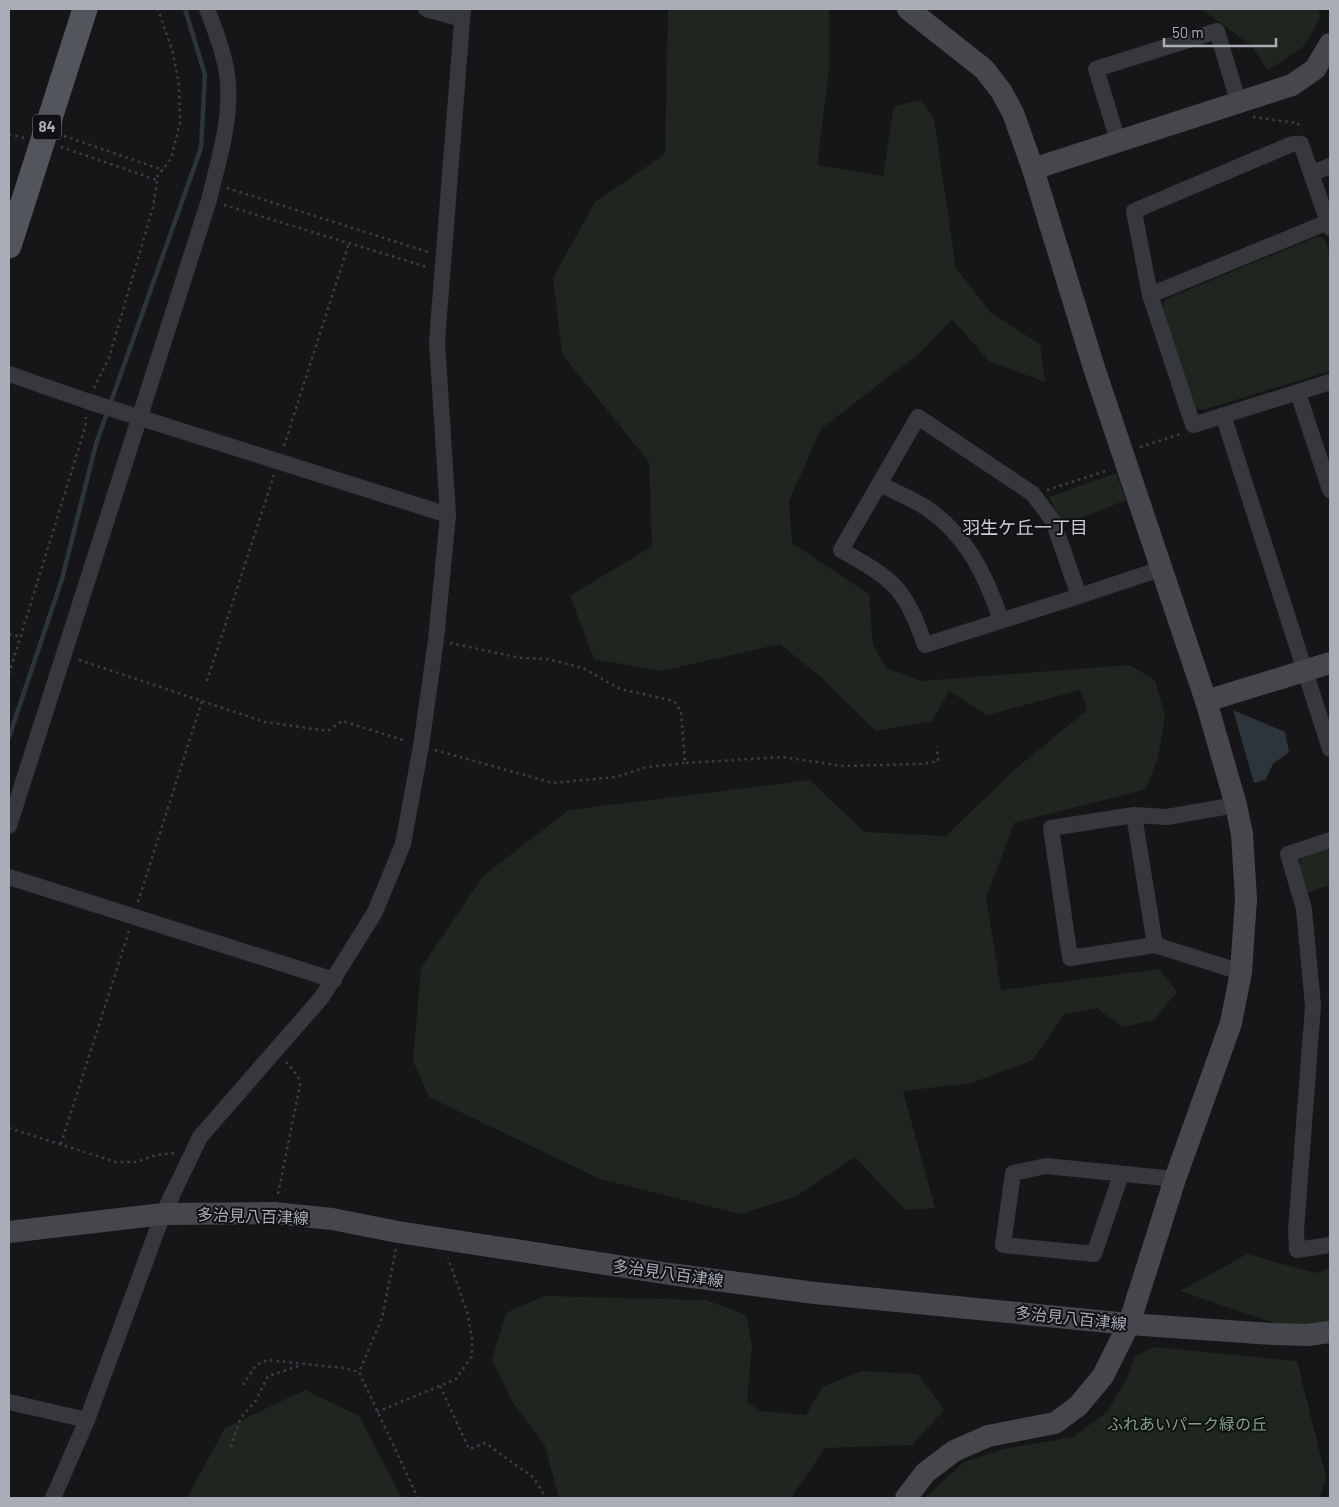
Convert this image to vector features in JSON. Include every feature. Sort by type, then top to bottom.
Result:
[{"type":"main road","name":"84","points":[[9,246],[85,9]]},
{"type":"street","points":[[9,826],[138,417],[210,200],[225,131],[228,82],[218,37],[207,9]]},
{"type":"street","points":[[53,1498],[87,1420],[163,1214],[200,1137],[322,997],[334,980],[375,912],[403,844],[421,746],[436,640],[448,515],[436,341],[462,14],[426,9]]},
{"type":"street","points":[[906,1498],[925,1474],[954,1451],[988,1436],[1055,1423],[1078,1406],[1103,1376],[1129,1324],[1175,1179],[1231,1023],[1241,972],[1245,931],[1246,869],[1236,804],[1206,701],[1095,371],[1033,169],[1012,114],[1001,91],[984,69],[938,30],[908,9]]},
{"type":"street","points":[[1118,141],[1096,69],[1217,31],[1239,104]]},
{"type":"street","points":[[1033,169],[1286,88],[1302,80],[1315,69],[1330,44]]},
{"type":"street","points":[[1150,295],[1329,225],[1301,144],[1292,144],[1134,211],[1150,295],[1193,425],[1330,382]]},
{"type":"street","points":[[1312,173],[1330,166]]},
{"type":"street","points":[[9,374],[93,403],[448,515]]},
{"type":"street","points":[[1298,392],[1330,490]]},
{"type":"street","points":[[1223,415],[1330,749]]},
{"type":"street","points":[[1079,596],[1053,521],[1033,494],[918,417],[841,550],[882,573],[896,587],[913,612],[925,645],[1079,596],[1161,569]]},
{"type":"street","points":[[880,484],[925,507],[962,541],[985,575],[1001,620]]},
{"type":"street","points":[[1206,701],[1330,663]]},
{"type":"street","points":[[1236,804],[1168,818],[1134,816],[1051,828],[1070,958],[1155,945],[1241,972]]},
{"type":"street","points":[[1134,816],[1155,945]]},
{"type":"street","points":[[1330,840],[1288,854],[1304,909],[1313,1006],[1296,1230],[1297,1250],[1330,1245]]},
{"type":"street","points":[[9,877],[334,980]]},
{"type":"street","points":[[1121,1175],[1094,1254],[1003,1245],[1013,1173],[1046,1166],[1175,1179]]},
{"type":"street","name":"多治見八百津線","points":[[9,1232],[163,1214],[274,1213],[332,1219],[398,1232],[670,1274],[815,1293],[1129,1324],[1273,1334],[1307,1335],[1330,1332]]},
{"type":"street","points":[[9,1402],[87,1420]]},
{"type":"path","points":[[9,674],[85,428],[109,358],[153,207],[158,180],[171,159],[180,122],[179,85],[173,53],[158,9]]},
{"type":"path","points":[[1239,104],[1246,117],[1298,123],[1301,144]]},
{"type":"path","points":[[9,134],[44,136],[163,170]]},
{"type":"path","points":[[44,136],[158,180]]},
{"type":"path","points":[[213,184],[425,252],[444,253]]},
{"type":"path","points":[[210,200],[442,272]]},
{"type":"path","points":[[1033,494],[1188,432],[1193,425]]},
{"type":"path","points":[[9,634],[21,637]]},
{"type":"path","points":[[436,640],[521,658],[547,659],[583,668],[620,689],[674,701],[681,711],[685,763]]},
{"type":"path","points":[[63,655],[265,722],[328,731],[342,721],[421,746],[554,783],[616,777],[647,767],[783,757],[842,766],[922,764],[938,761],[937,747]]},
{"type":"path","points":[[274,1213],[300,1086],[298,1076],[275,1049]]},
{"type":"path","points":[[9,1128],[116,1162],[138,1162],[170,1152],[192,1156]]},
{"type":"path","points":[[398,1232],[382,1318],[358,1372],[418,1498]]},
{"type":"path","points":[[377,1412],[456,1380],[472,1356],[472,1337],[467,1312],[447,1256],[450,1239]]},
{"type":"path","points":[[242,1385],[256,1365],[268,1360],[358,1372]]},
{"type":"path","points":[[231,1447],[240,1420],[256,1400],[268,1376],[306,1364]]},
{"type":"path","points":[[440,1386],[469,1449],[485,1444],[533,1477],[546,1498]]},
{"type":"green space","points":[[668,9],[829,9],[829,70],[817,165],[883,176],[894,106],[921,100],[934,119],[956,268],[991,313],[1040,344],[1045,382],[989,361],[952,319],[921,352],[821,429],[789,501],[792,543],[869,594],[873,645],[886,668],[921,681],[1129,665],[1155,680],[1165,716],[1158,757],[1146,789],[1014,823],[986,898],[1001,990],[1159,969],[1177,992],[1154,1020],[1122,1027],[1097,1008],[1065,1014],[1032,1060],[972,1083],[903,1091],[935,1208],[905,1210],[855,1157],[795,1197],[740,1214],[600,1179],[429,1097],[413,1061],[421,968],[483,876],[569,810],[810,780],[864,832],[946,836],[1013,771],[1087,710],[1080,690],[987,715],[949,691],[932,721],[876,731],[823,679],[780,644],[661,671],[594,659],[570,596],[652,546],[649,462],[562,354],[553,278],[595,202],[665,154]]},
{"type":"green space","points":[[1201,9],[1318,9],[1320,19],[1303,47],[1268,70],[1251,45]]},
{"type":"green space","points":[[1319,236],[1325,240],[1330,255],[1330,371],[1203,410],[1196,409],[1162,309],[1166,299]]},
{"type":"green space","points":[[1116,473],[1126,500],[1064,525],[1049,497]]},
{"type":"green space","points":[[1330,845],[1330,885],[1307,893],[1299,865],[1304,854]]},
{"type":"green space","points":[[1247,1254],[1315,1273],[1330,1268],[1330,1332],[1286,1327],[1180,1291]]},
{"type":"green space","points":[[544,1296],[706,1300],[746,1315],[752,1345],[747,1401],[760,1411],[806,1415],[822,1387],[861,1371],[918,1374],[944,1410],[912,1445],[825,1448],[791,1498],[559,1498],[545,1446],[512,1401],[492,1360],[506,1313]]},
{"type":"green space","name":"ふれあいパーク緑の丘","points":[[1153,1347],[1297,1361],[1326,1477],[1320,1498],[925,1498],[964,1462],[1003,1449],[1073,1437],[1107,1412],[1127,1378],[1135,1357]]},
{"type":"green space","points":[[305,1390],[359,1416],[402,1498],[187,1498],[225,1428]]},
{"type":"shaded area","points":[[1233,710],[1285,732],[1289,752],[1273,764],[1265,780],[1254,783]]},
{"type":"waterway","points":[[9,737],[62,579],[96,444],[201,148],[205,75],[185,9]]},
{"type":"district","name":"羽生ケ丘一丁目","points":[[1025,528]]}]
